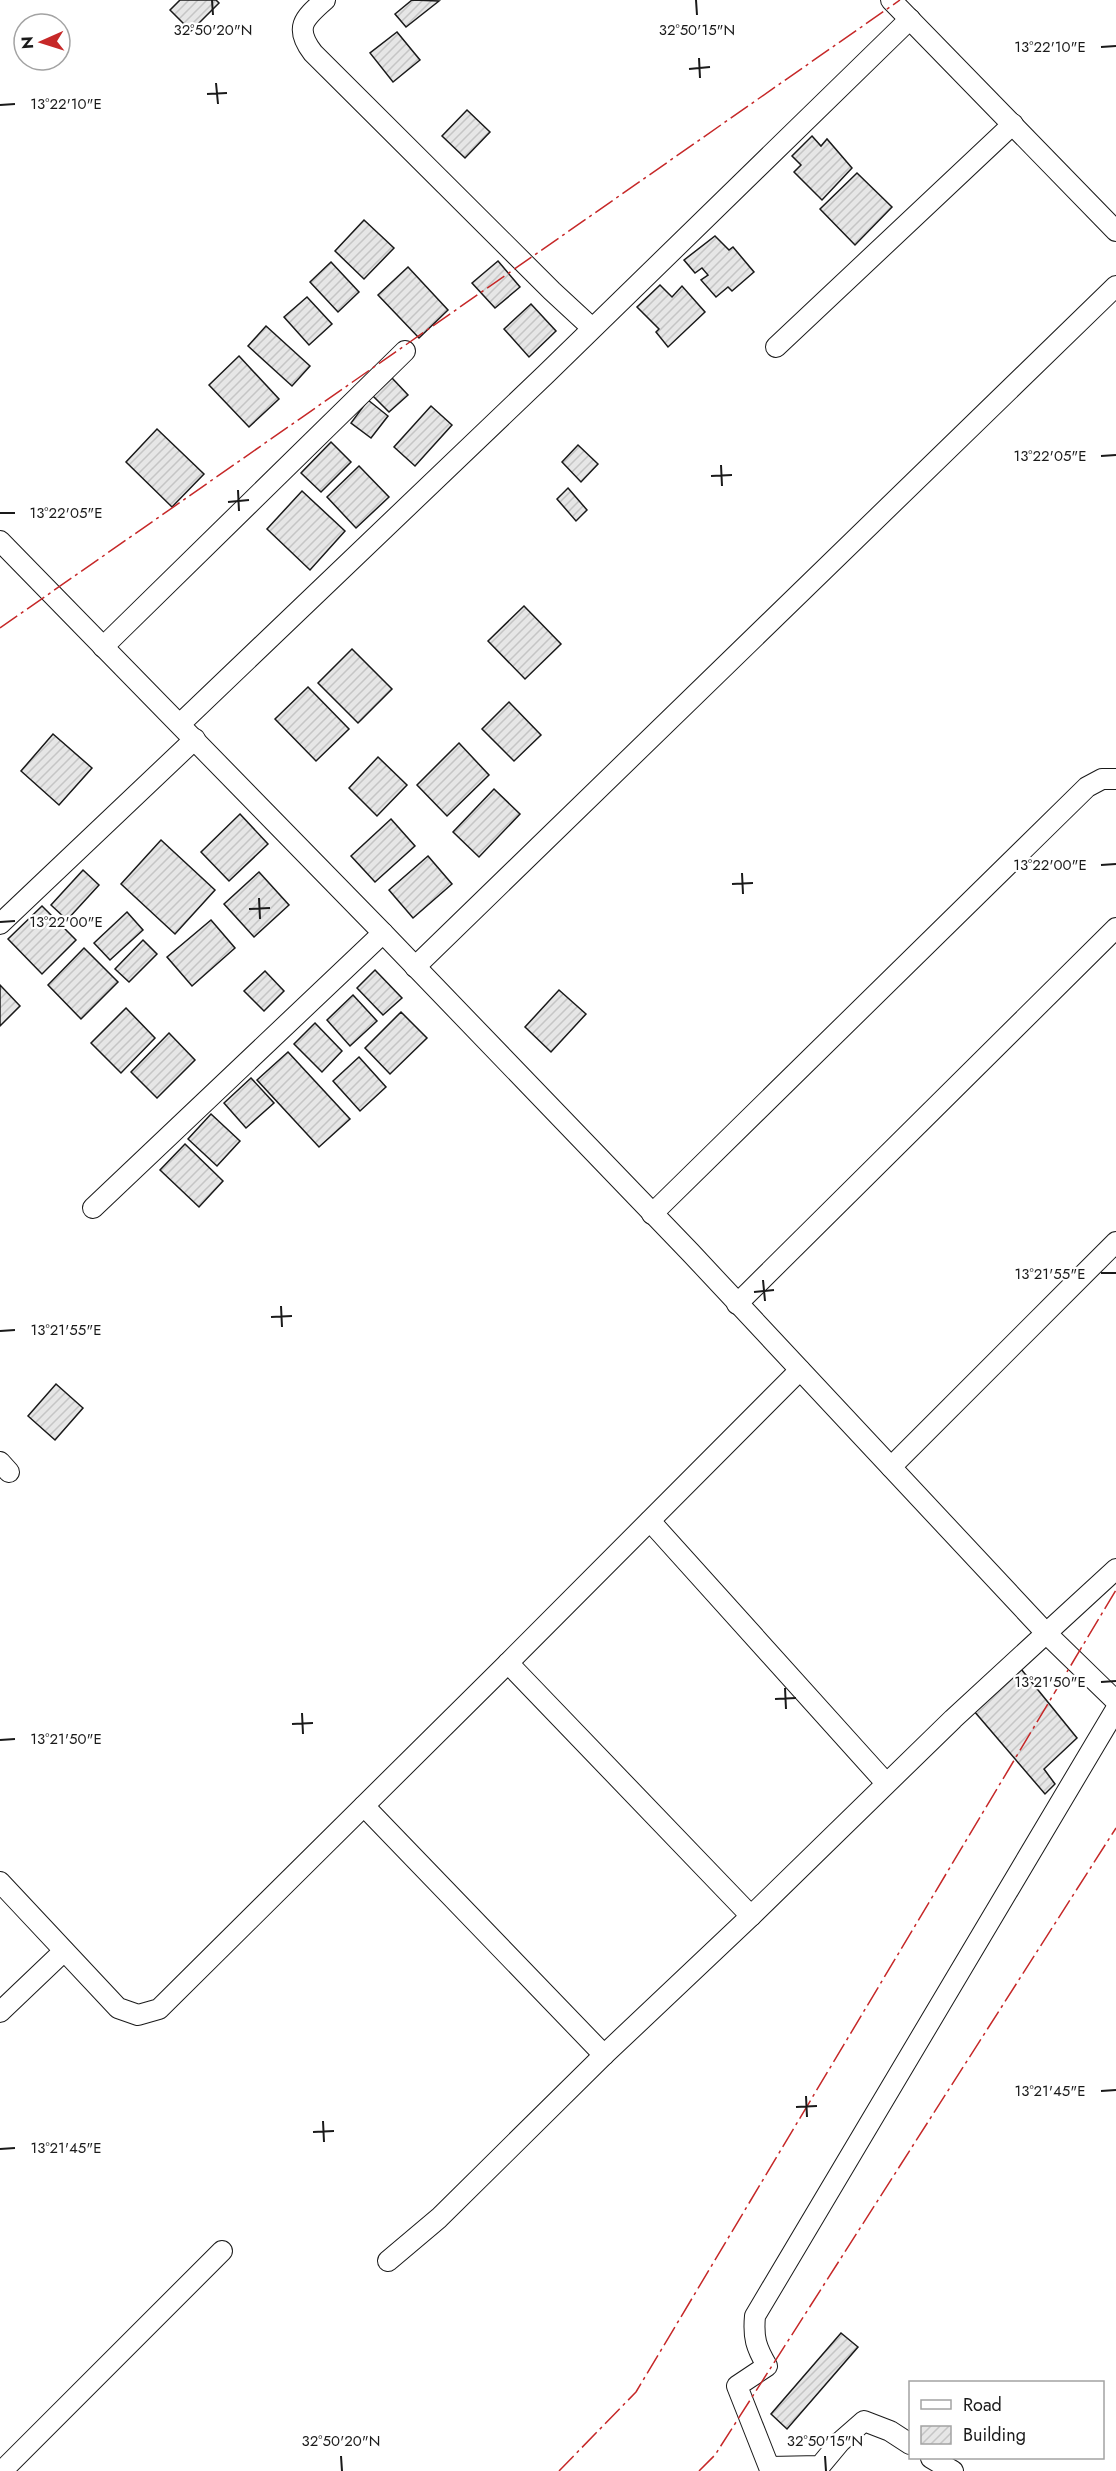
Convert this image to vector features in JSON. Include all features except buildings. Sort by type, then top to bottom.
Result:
[{"type":"street","points":[[325,0],[308,15],[302,27],[304,41],[313,53],[592,328]]},
{"type":"street","points":[[891,0],[1116,231]]},
{"type":"street","points":[[180,724],[910,19]]},
{"type":"street","points":[[776,347],[1013,124]]},
{"type":"street","points":[[415,967],[1116,286]]},
{"type":"street","points":[[103,647],[405,351]]},
{"type":"street","points":[[0,541],[383,933],[800,1370],[1047,1634],[1116,1701]]},
{"type":"street","points":[[0,924],[195,740]]},
{"type":"street","points":[[652,1214],[1087,787],[1102,779],[1116,779]]},
{"type":"street","points":[[737,1304],[1116,928]]},
{"type":"street","points":[[93,1208],[383,933]]},
{"type":"street","points":[[891,1467],[1116,1242]]},
{"type":"street","points":[[0,1882],[118,2008],[138,2015],[159,2009],[800,1370]]},
{"type":"street","points":[[650,1521],[886,1783]]},
{"type":"street","points":[[388,2261],[439,2218],[886,1783],[1116,1569]]},
{"type":"street","points":[[508,1663],[751,1916]]},
{"type":"street","points":[[909,2443],[890,2431],[864,2421],[840,2442],[820,2466],[770,2467],[737,2386],[767,2366],[753,2335],[755,2316],[1116,1709]]},
{"type":"street","points":[[364,1806],[604,2055]]},
{"type":"street","points":[[0,2012],[64,1951]]},
{"type":"street","points":[[2,2471],[222,2251]]},
{"type":"street","points":[[934,2459],[952,2471]]},
{"type":"power","points":[[0,628],[900,0]]},
{"type":"power","points":[[559,2471],[636,2392],[1116,1590]]},
{"type":"power","points":[[699,2471],[715,2455],[1116,1828]]}]
